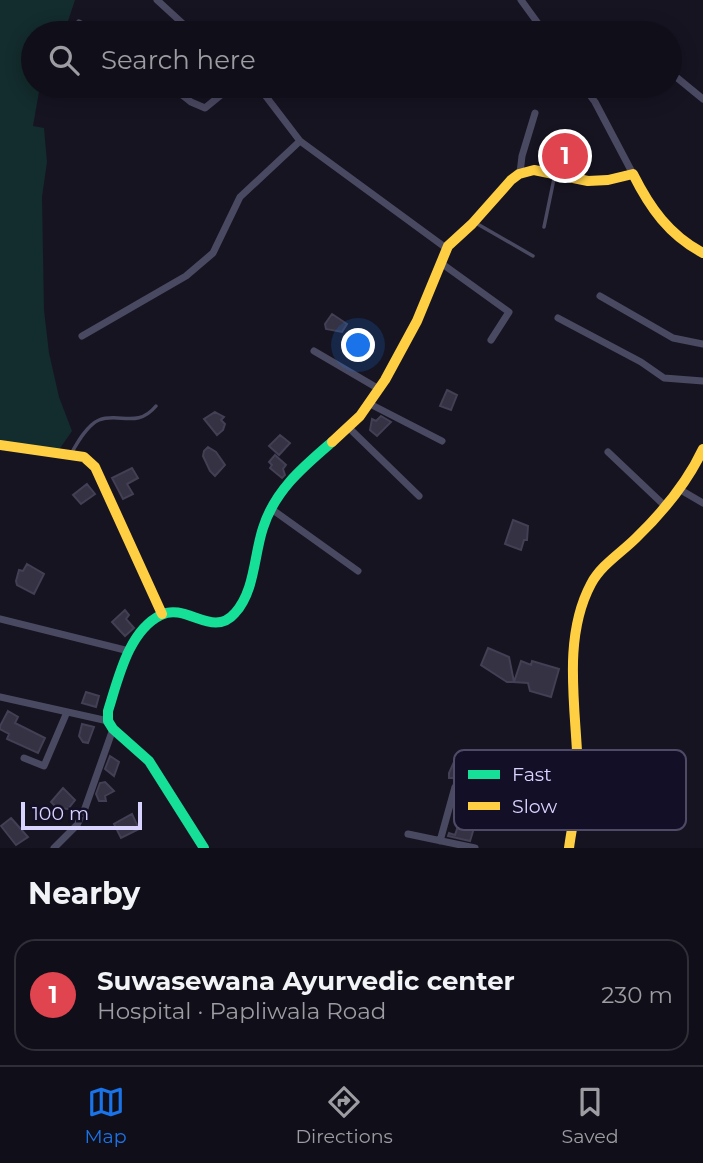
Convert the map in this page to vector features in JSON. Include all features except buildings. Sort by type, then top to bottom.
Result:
[{"type":"street","points":[[157,0],[180,21]]},
{"type":"street","points":[[520,0],[536,21]]},
{"type":"street","points":[[682,82],[703,99]]},
{"type":"street","points":[[186,98],[205,108],[217,98]]},
{"type":"street","points":[[267,98],[300,141],[446,248]]},
{"type":"street","points":[[592,98],[650,208],[687,246],[703,253]]},
{"type":"street","points":[[54,848],[77,825],[85,811],[110,725],[108,711],[129,651],[142,631],[162,614],[173,611],[207,624],[217,624],[239,609],[247,594],[256,550],[270,508],[294,476],[370,404],[421,311],[446,248],[520,173],[522,156],[535,113]]},
{"type":"street","points":[[82,336],[186,276],[213,253],[240,197],[300,141]]},
{"type":"street","points":[[520,173],[540,170],[601,181],[633,174]]},
{"type":"street","points":[[441,263],[509,312],[491,340]]},
{"type":"street","points":[[600,296],[673,338],[703,344]]},
{"type":"street","points":[[558,318],[640,362],[664,379],[703,382]]},
{"type":"street","points":[[314,351],[379,389]]},
{"type":"street","points":[[370,404],[442,441]]},
{"type":"street","points":[[348,427],[419,496]]},
{"type":"street","points":[[0,445],[84,457],[95,467],[162,614]]},
{"type":"street","points":[[577,750],[575,650],[581,613],[590,585],[601,569],[636,538],[665,506],[679,489],[703,449]]},
{"type":"street","points":[[608,452],[665,506]]},
{"type":"street","points":[[679,489],[703,503]]},
{"type":"street","points":[[270,508],[358,571]]},
{"type":"street","points":[[0,619],[129,651]]},
{"type":"street","points":[[0,697],[110,725],[149,761],[204,848]]},
{"type":"street","points":[[24,758],[44,766],[67,712]]},
{"type":"street","points":[[440,841],[454,791]]},
{"type":"street","points":[[569,848],[571,830]]},
{"type":"street","points":[[408,834],[475,848]]},
{"type":"lane","points":[[544,227],[555,174]]},
{"type":"lane","points":[[474,222],[533,256]]},
{"type":"lane","points":[[69,456],[92,425],[99,421],[135,418],[150,413],[156,406]]},
{"type":"green space","points":[[0,0],[75,0],[68,21],[21,21],[21,98],[38,98],[33,126],[44,128],[47,162],[42,197],[44,310],[49,353],[59,397],[72,431],[56,454],[0,445]]},
{"type":"traffic: fast","points":[[204,848],[149,761],[113,729],[108,721],[108,711],[116,685],[132,644],[140,632],[161,615],[180,613],[218,622],[227,620],[235,613],[247,594],[268,514],[282,491],[332,442]]},
{"type":"traffic: slow","points":[[332,442],[360,416],[385,380],[417,321],[448,246],[519,174],[534,170],[588,181],[633,174],[662,220],[680,238],[703,253]]},
{"type":"traffic: slow","points":[[0,445],[84,457],[95,467],[162,614]]},
{"type":"traffic: slow","points":[[577,750],[573,655],[582,606],[591,584],[606,565],[665,507],[690,474],[703,449]]},
{"type":"traffic: slow","points":[[569,848],[572,830]]},
{"type":"place","name":"Suwasewana Ayurvedic center","points":[[565,156]]}]
